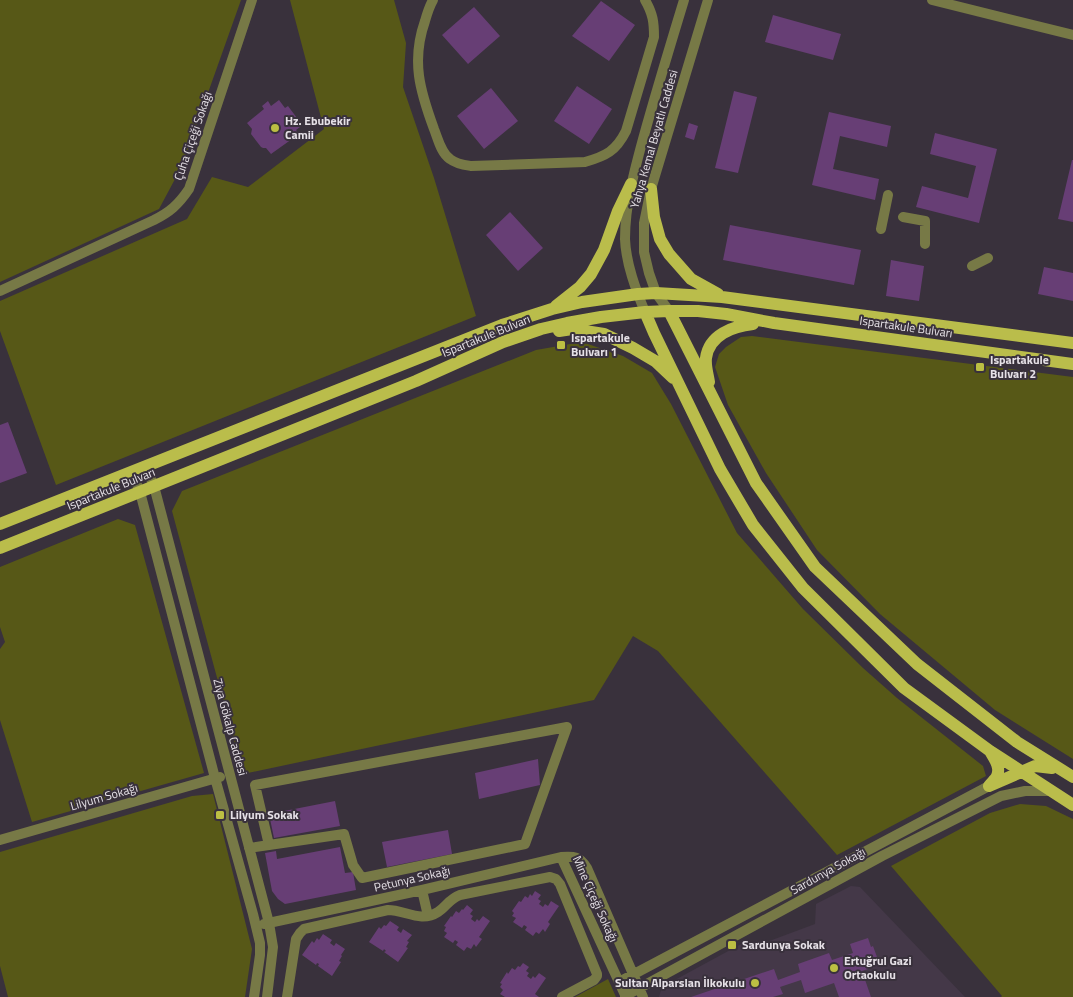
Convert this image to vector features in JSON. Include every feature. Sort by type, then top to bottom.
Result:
[{"type":"main road","points":[[552,309],[580,287],[591,274],[604,250],[618,211],[631,184]]},
{"type":"main road","points":[[651,189],[654,217],[660,240],[669,254],[690,279],[722,297]]},
{"type":"main road","name":"Ispartakule Bulvarı","points":[[0,524],[502,325],[552,309],[582,302],[656,293],[722,297],[1073,343]]},
{"type":"main road","points":[[645,312],[720,469],[753,525],[803,588],[904,688],[990,751],[1073,805]]},
{"type":"main road","name":"Ispartakule Bulvarı","points":[[0,548],[416,381],[520,336],[567,323],[645,312],[726,314],[774,323],[1073,364]]},
{"type":"main road","points":[[669,312],[756,483],[814,567],[917,664],[1016,742],[1073,777]]},
{"type":"main road","points":[[710,392],[706,359],[709,347],[719,334],[739,325],[774,323]]},
{"type":"main road","points":[[520,336],[572,329],[604,334],[655,361],[679,383]]},
{"type":"main road","points":[[989,786],[997,776],[998,771],[996,759],[990,751]]},
{"type":"main road","points":[[989,786],[1035,766],[1061,770]]},
{"type":"street","name":"Çuha Çiçeği Sokağı","points":[[0,291],[168,213],[181,200],[188,189],[252,0]]},
{"type":"street","points":[[433,0],[420,34],[418,53],[419,77],[423,98],[442,149],[448,159],[459,164],[471,166],[585,162],[600,158],[613,151],[626,131],[654,37],[654,22],[651,10],[645,0]]},
{"type":"street","name":"Yahya Kemal Beyatlı Caddesi","points":[[645,312],[628,258],[625,240],[627,213],[631,184],[648,119],[684,0]]},
{"type":"street","name":"Yahya Kemal Beyatlı Caddesi","points":[[669,312],[656,293],[649,273],[644,252],[644,223],[651,189],[708,0]]},
{"type":"street","points":[[932,0],[1073,35]]},
{"type":"street","points":[[881,229],[888,195]]},
{"type":"street","points":[[903,217],[925,221],[925,244]]},
{"type":"street","points":[[972,266],[988,258]]},
{"type":"street","name":"Ziya Gökalp Caddesi","points":[[146,467],[154,486],[269,923],[273,947],[267,997]]},
{"type":"street","points":[[132,472],[140,492],[260,943],[254,997]]},
{"type":"street","points":[[250,848],[344,834],[353,866],[362,878],[525,844],[567,727],[254,785],[268,845]]},
{"type":"street","name":"Lilyum Sokağı","points":[[0,840],[230,774]]},
{"type":"street","name":"Sardunya Sokağı","points":[[619,982],[989,786]]},
{"type":"street","name":"Sardunya Sokağı","points":[[626,996],[641,993],[862,867],[1001,796],[1025,791],[1051,791]]},
{"type":"street","name":"Mine Çiçeği Sokağı","points":[[626,996],[561,858],[573,856],[584,862],[641,993]]},
{"type":"street","points":[[853,857],[862,867]]},
{"type":"street","name":"Petunya Sokağı","points":[[256,926],[561,858]]},
{"type":"street","points":[[287,997],[296,940],[304,928],[388,910],[400,911],[416,917],[428,916],[439,912],[453,898],[460,895],[544,877],[556,879],[560,884],[597,974],[594,980],[562,997]]},
{"type":"street","points":[[422,890],[428,916]]},
{"type":"shaded area","points":[[0,0],[241,0],[182,166],[159,209],[0,282]]},
{"type":"shaded area","points":[[290,0],[394,0],[406,43],[403,87],[434,178],[476,316],[56,485],[0,331],[0,301],[187,219],[212,177],[248,187],[324,129]]},
{"type":"shaded area","points":[[752,336],[1073,377],[1073,759],[995,710],[880,614],[817,550],[766,473],[728,405],[715,367],[719,354],[726,347],[741,337]]},
{"type":"shaded area","points":[[582,342],[623,356],[652,373],[671,404],[737,533],[803,609],[863,668],[897,698],[983,766],[986,776],[837,855],[658,651],[633,636],[594,700],[243,774],[172,511],[182,491],[536,350]]},
{"type":"shaded area","points":[[118,519],[135,525],[204,773],[32,822],[0,720],[0,649],[5,642],[0,627],[0,567]]},
{"type":"shaded area","points":[[213,794],[252,949],[245,997],[8,997],[0,966],[0,852],[192,796]]},
{"type":"shaded area","points":[[1020,804],[1046,806],[1073,819],[1073,997],[1001,997],[891,866],[990,813]]},
{"type":"shaded area","points":[[851,886],[860,887],[965,997],[659,997],[662,987],[743,943],[753,947],[815,924],[816,904]]},
{"type":"shaded area","points":[[608,979],[616,997],[575,997]]},
{"type":"building","points":[[601,1],[635,25],[609,61],[572,36]]},
{"type":"building","points":[[474,7],[500,36],[468,64],[442,35]]},
{"type":"building","points":[[773,15],[841,34],[833,60],[765,42]]},
{"type":"building","points":[[577,86],[612,109],[589,144],[554,121]]},
{"type":"building","points":[[491,88],[518,121],[484,149],[457,116]]},
{"type":"building","points":[[734,91],[757,97],[738,173],[715,168]]},
{"type":"building","name":"Hz. Ebubekir Camii","points":[[279,100],[285,108],[288,106],[297,118],[295,120],[300,127],[296,130],[299,134],[271,154],[266,148],[261,147],[251,134],[252,129],[247,123],[264,109],[262,106],[268,101],[271,106]]},
{"type":"building","points":[[829,112],[891,126],[887,147],[840,136],[833,169],[879,179],[875,200],[812,185]]},
{"type":"building","points":[[689,123],[698,126],[694,140],[685,137]]},
{"type":"building","points":[[935,133],[997,149],[979,223],[916,207],[922,186],[968,198],[976,166],[930,154]]},
{"type":"building","points":[[1073,160],[1073,222],[1058,219]]},
{"type":"building","points":[[510,212],[543,248],[518,271],[486,235]]},
{"type":"building","points":[[730,225],[861,250],[854,285],[723,260]]},
{"type":"building","points":[[891,260],[924,266],[919,301],[886,296]]},
{"type":"building","points":[[1044,267],[1073,273],[1073,301],[1038,294]]},
{"type":"building","points":[[8,422],[27,473],[0,483],[0,425]]},
{"type":"building","points":[[538,759],[540,785],[479,799],[475,773]]},
{"type":"building","points":[[335,801],[340,826],[274,838],[269,814]]},
{"type":"building","points":[[448,830],[452,854],[387,867],[382,842]]},
{"type":"building","points":[[340,847],[345,873],[353,872],[356,890],[285,904],[272,891],[265,853],[276,851],[277,859]]},
{"type":"building","points":[[535,891],[541,895],[538,899],[541,901],[539,904],[543,907],[545,904],[548,906],[551,901],[559,906],[548,922],[550,924],[545,932],[543,929],[539,934],[536,932],[533,936],[525,930],[527,927],[524,925],[522,928],[513,922],[516,918],[512,916],[514,913],[512,911],[519,901],[521,902],[525,896],[528,898],[530,894],[532,896]]},
{"type":"building","points":[[467,905],[473,910],[470,914],[473,916],[471,919],[475,922],[477,919],[479,921],[483,916],[490,921],[479,937],[482,939],[476,947],[474,944],[471,949],[467,947],[464,951],[456,945],[458,942],[455,940],[453,943],[444,937],[447,933],[444,931],[446,927],[444,926],[456,911],[459,913]]},
{"type":"building","points":[[390,921],[399,927],[397,930],[401,933],[403,929],[412,935],[407,941],[409,942],[406,947],[408,948],[398,962],[384,952],[386,951],[384,949],[383,951],[369,942],[379,927],[381,929]]},
{"type":"building","points":[[323,934],[332,940],[330,943],[334,946],[336,943],[345,949],[339,961],[341,962],[332,976],[318,966],[319,964],[317,963],[316,965],[302,955],[312,941],[314,943],[317,938],[319,940]]},
{"type":"building","name":"Ertuğrul Gazi Ortaokulu","points":[[868,938],[877,957],[874,957],[877,966],[862,971],[871,997],[839,997],[834,983],[805,993],[801,980],[780,987],[783,994],[773,997],[691,997],[774,969],[778,980],[800,972],[798,964],[829,953],[832,960],[853,953],[850,944]]},
{"type":"building","points":[[523,963],[529,967],[526,971],[529,973],[527,976],[531,979],[533,976],[535,978],[539,973],[546,978],[535,994],[539,997],[505,997],[500,994],[503,990],[500,987],[502,984],[500,983],[507,972],[508,974],[512,968],[515,970]]},
{"type":"place","name":"Hz. Ebubekir Camii","points":[[275,128]]},
{"type":"place","name":"Ispartakule Bulvarı 1","points":[[561,345]]},
{"type":"place","name":"Ispartakule Bulvarı 2","points":[[980,367]]},
{"type":"place","name":"Lilyum Sokak","points":[[220,815]]},
{"type":"place","name":"Sardunya Sokak","points":[[732,945]]},
{"type":"place","name":"Ertuğrul Gazi Ortaokulu","points":[[834,968]]},
{"type":"place","name":"Sultan Alparslan İlkokulu","points":[[755,983]]}]
